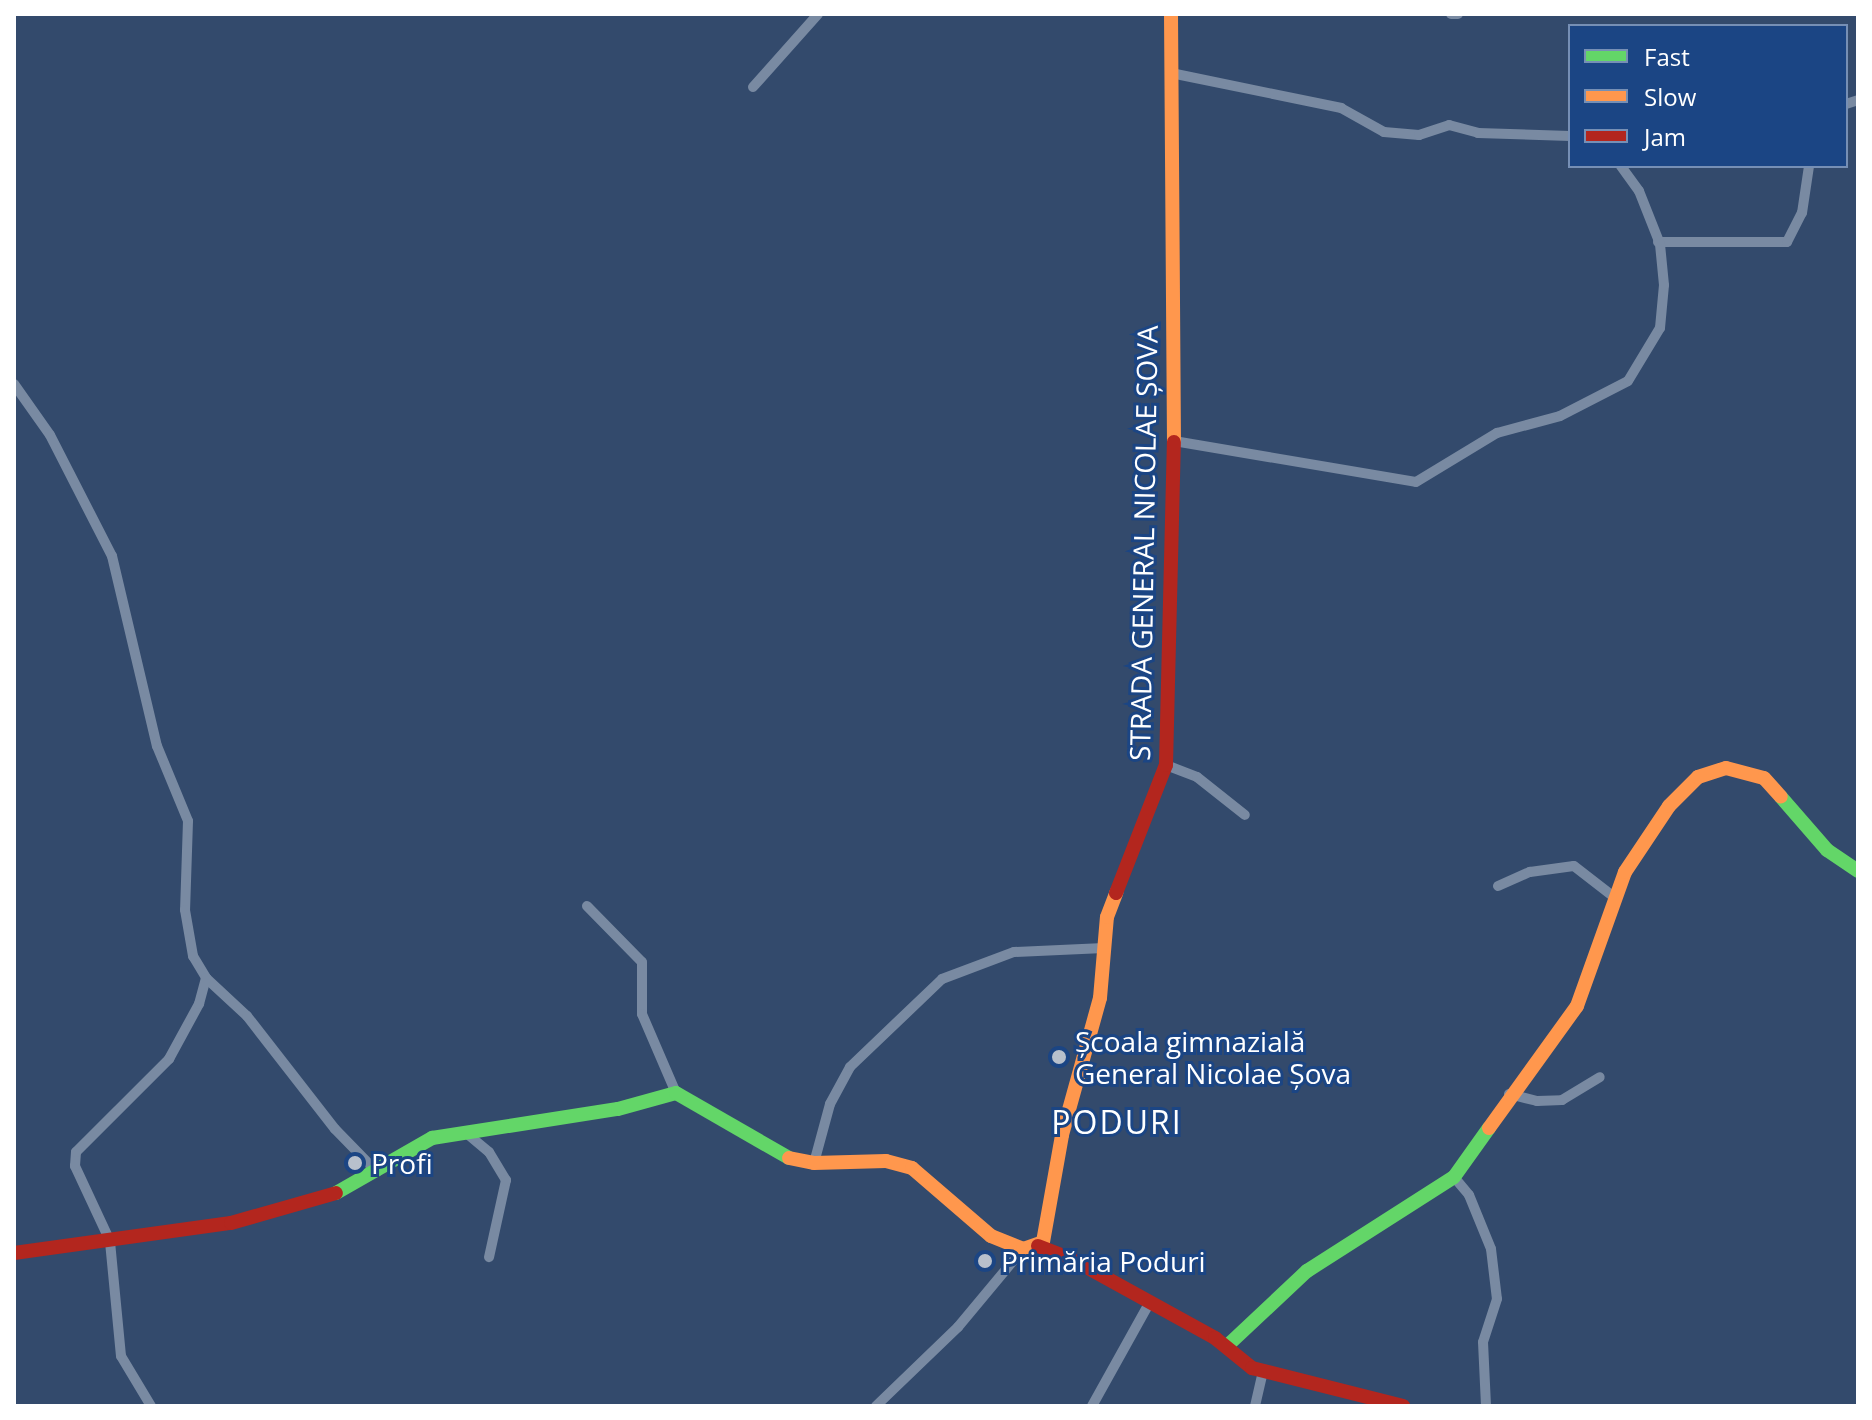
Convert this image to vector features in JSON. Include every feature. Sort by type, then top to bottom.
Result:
[{"type":"main road","name":"STRADA GENERAL NICOLAE ȘOVA","points":[[1038,1246],[1049,1229],[1062,1135],[1100,998],[1109,910],[1166,765],[1174,441],[1171,14]]},
{"type":"main road","points":[[1227,1346],[1307,1271],[1454,1177],[1509,1094],[1589,985],[1614,897],[1669,806],[1698,777],[1719,769],[1764,778],[1827,850],[1858,871]]},
{"type":"main road","points":[[14,1253],[231,1223],[319,1199],[377,1172],[422,1142],[465,1132],[618,1109],[676,1093],[771,1152],[814,1163],[886,1161],[912,1168],[975,1226],[1023,1249],[1038,1246],[1150,1302],[1227,1346],[1263,1372],[1403,1406]]},
{"type":"street","points":[[753,87],[818,14]]},
{"type":"street","points":[[1451,14],[1458,14]]},
{"type":"street","points":[[1171,73],[1341,108],[1384,132],[1419,135],[1449,125],[1478,133],[1568,136]]},
{"type":"street","points":[[1174,441],[1393,481],[1424,480],[1492,435],[1569,413],[1632,378],[1662,323],[1658,242],[1639,191],[1622,168]]},
{"type":"street","points":[[1658,242],[1787,242],[1802,213],[1809,168]]},
{"type":"street","points":[[14,384],[50,435],[112,556],[165,772],[188,821],[187,935],[206,978],[247,1016],[335,1129],[377,1172]]},
{"type":"street","points":[[1166,765],[1197,777],[1245,815]]},
{"type":"street","points":[[1498,886],[1530,872],[1574,866],[1614,897]]},
{"type":"street","points":[[587,906],[642,962],[642,1014],[676,1093]]},
{"type":"street","points":[[814,1163],[830,1104],[850,1067],[942,979],[1014,952],[1104,948]]},
{"type":"street","points":[[151,1406],[121,1356],[110,1241],[75,1166],[76,1152],[169,1059],[199,1004],[206,978]]},
{"type":"street","points":[[1509,1094],[1537,1101],[1562,1100],[1600,1077]]},
{"type":"street","points":[[465,1132],[489,1152],[506,1180],[489,1257]]},
{"type":"street","points":[[1454,1177],[1469,1195],[1486,1231],[1497,1294],[1483,1342],[1486,1406]]},
{"type":"street","points":[[876,1406],[958,1327],[1023,1249]]},
{"type":"street","points":[[1092,1406],[1150,1302]]},
{"type":"street","points":[[1255,1406],[1263,1372]]},
{"type":"traffic: fast","points":[[1781,797],[1827,850],[1858,871]]},
{"type":"traffic: fast","points":[[336,1193],[432,1138],[618,1109],[676,1093],[789,1158]]},
{"type":"traffic: fast","points":[[1227,1346],[1307,1271],[1454,1177],[1489,1128]]},
{"type":"traffic: slow","points":[[1171,14],[1174,442]]},
{"type":"traffic: slow","points":[[1489,1128],[1577,1006],[1625,872],[1669,806],[1698,777],[1726,768],[1764,778],[1781,797]]},
{"type":"traffic: slow","points":[[789,1158],[814,1163],[886,1161],[912,1168],[991,1236],[1023,1249],[1043,1242],[1062,1135],[1100,998],[1107,917],[1116,893]]},
{"type":"traffic: jam","points":[[1116,893],[1166,765],[1174,442]]},
{"type":"traffic: jam","points":[[14,1253],[231,1223],[336,1193]]},
{"type":"traffic: jam","points":[[1038,1246],[1070,1258],[1215,1338],[1252,1368],[1403,1406]]},
{"type":"place","name":"Școala gimnazială General Nicolae Șova","points":[[1059,1057]]},
{"type":"place","name":"Profi","points":[[355,1163]]},
{"type":"place","name":"Primăria Poduri","points":[[985,1261]]},
{"type":"district","name":"PODURI","points":[[1117,1122]]}]
